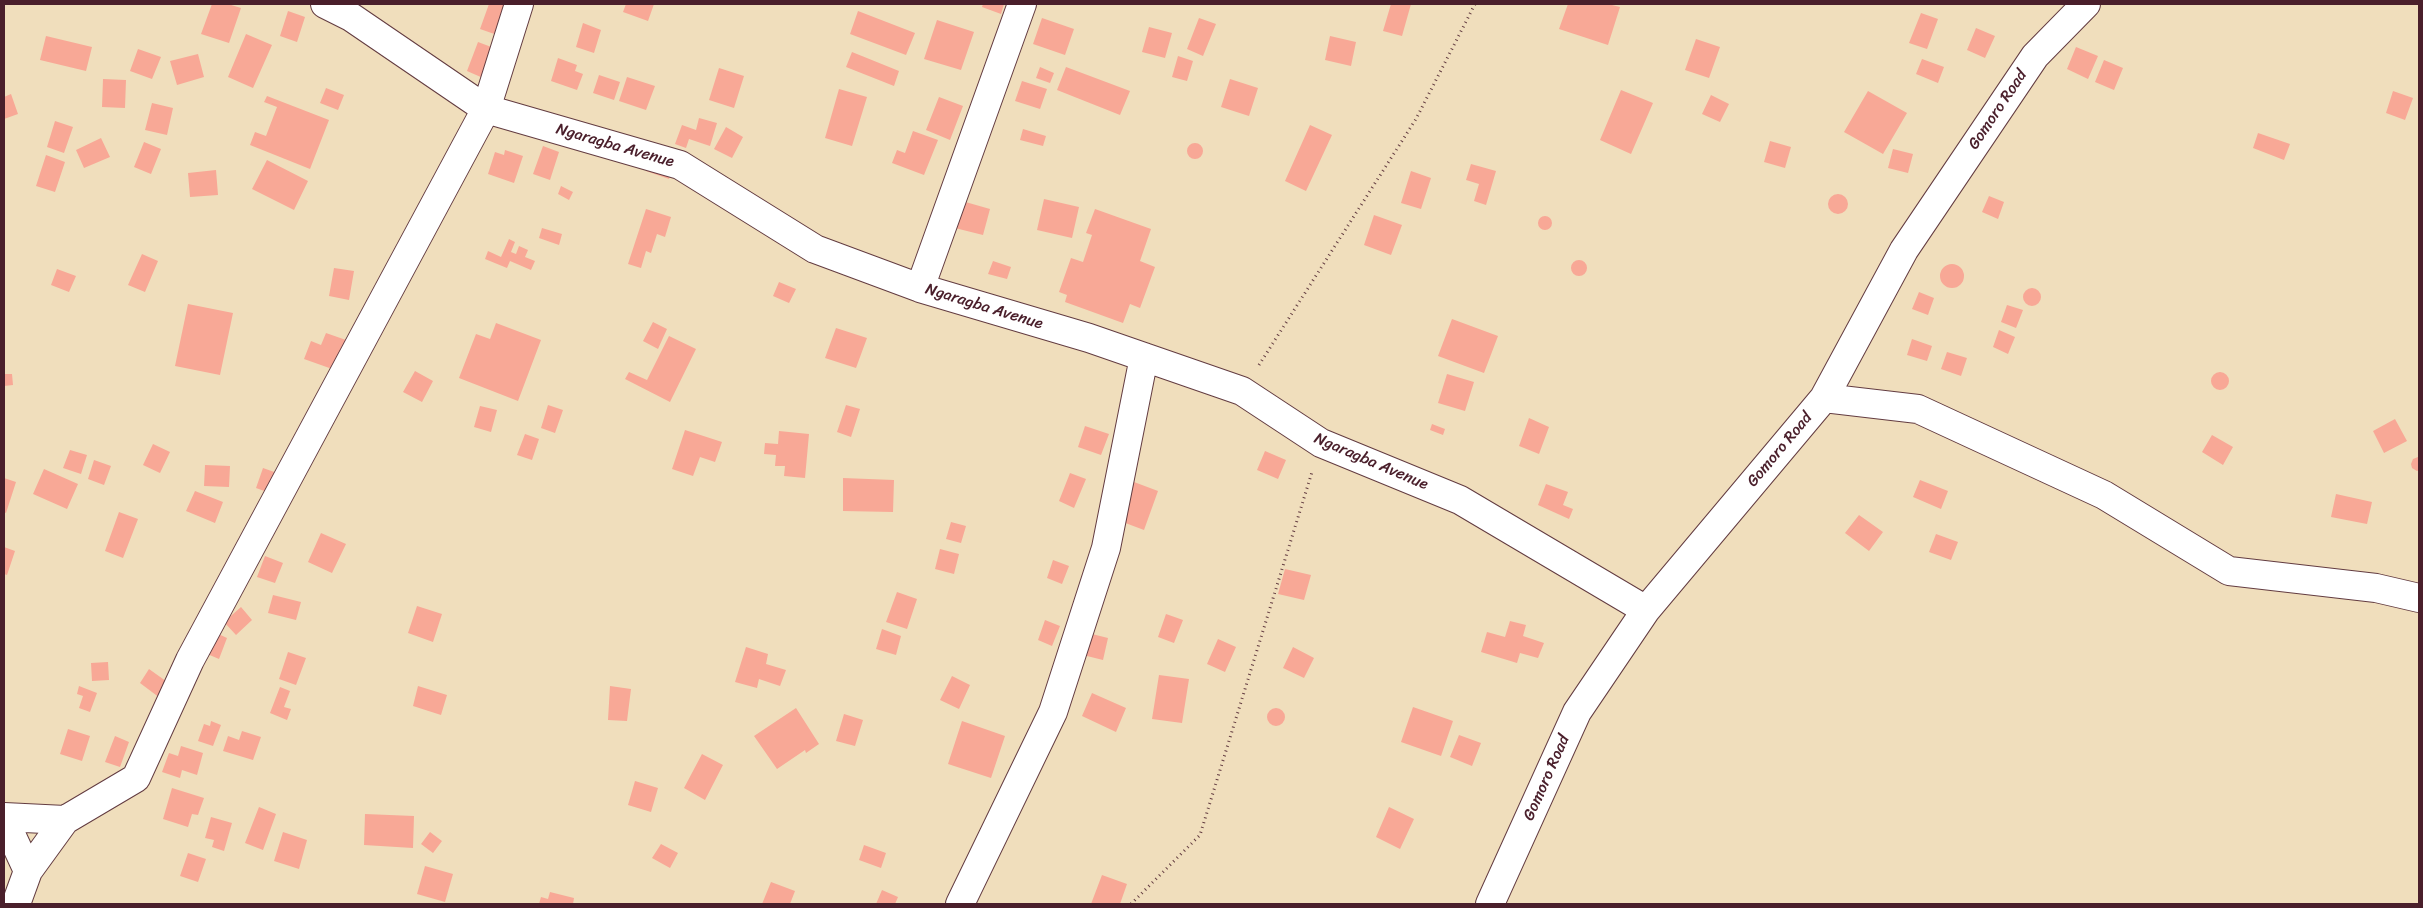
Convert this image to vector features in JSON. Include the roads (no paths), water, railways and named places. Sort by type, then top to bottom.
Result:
[{"type":"street","name":"Ngaragba Avenue","points":[[325,4],[350,17],[486,110],[680,164],[815,249],[920,288],[1088,338],[1242,391],[1321,443],[1460,500],[1646,610]]},
{"type":"street","points":[[16,904],[28,871],[65,820],[136,778],[190,660],[486,110],[519,4]]},
{"type":"street","points":[[920,288],[1022,4]]},
{"type":"street","name":"Gomoro Road","points":[[1490,904],[1577,712],[1646,610],[1824,398],[1909,242],[2035,56],[2086,4]]},
{"type":"street","points":[[960,904],[1053,712],[1106,548],[1144,357]]},
{"type":"street","points":[[1824,398],[1918,409],[2104,495],[2229,571],[2376,588],[2419,598]]},
{"type":"street","points":[[28,871],[4,818],[65,820]]}]
